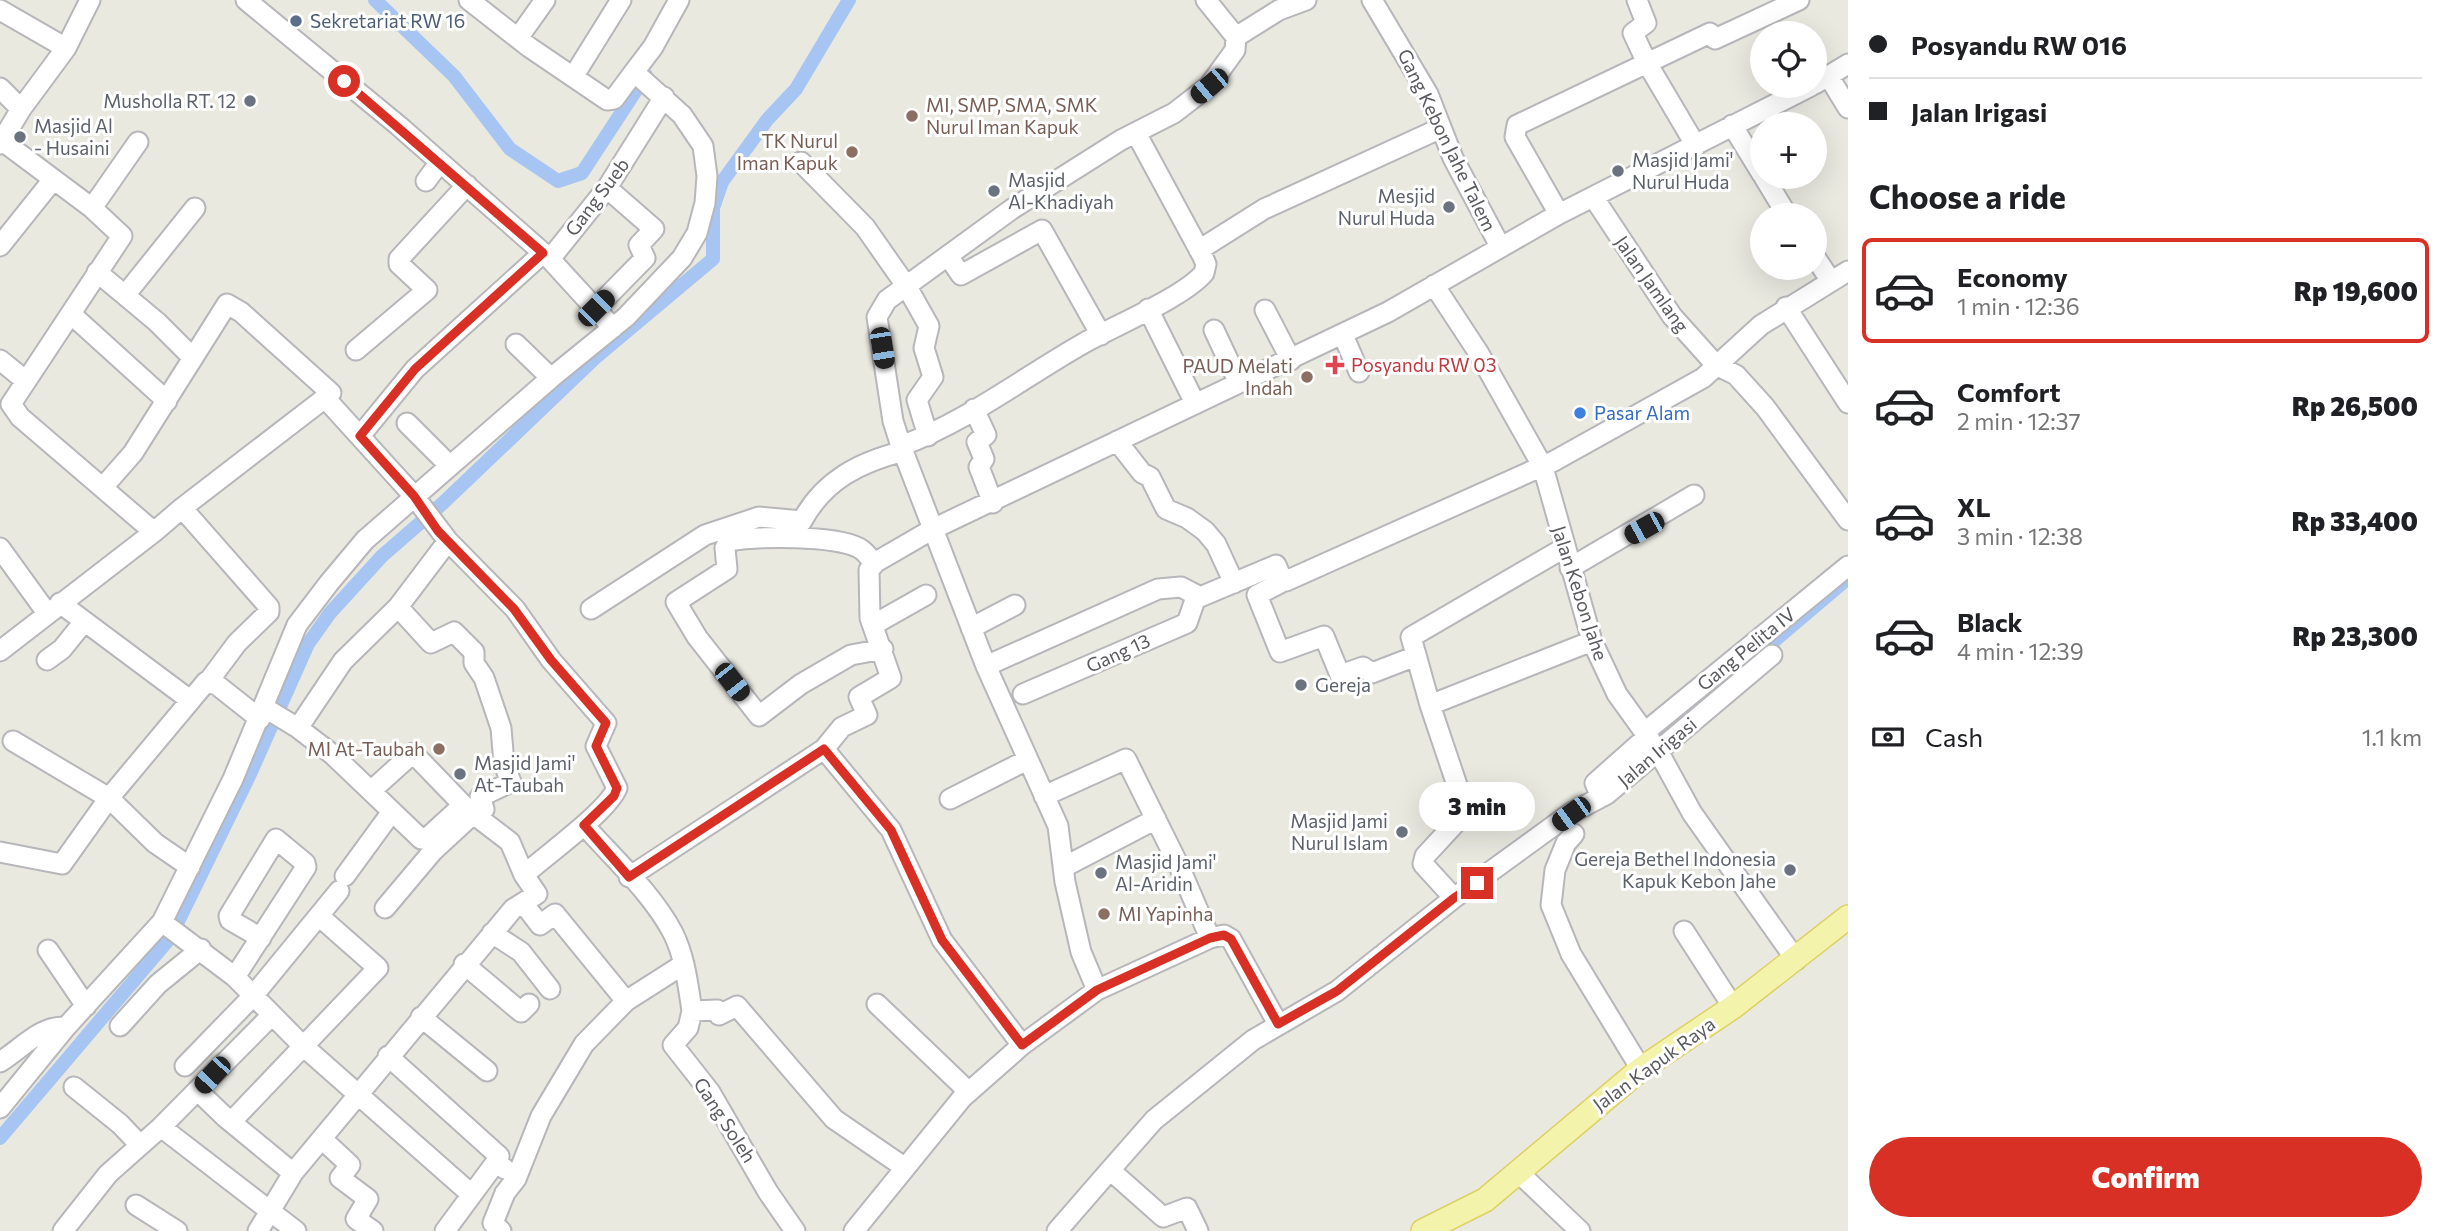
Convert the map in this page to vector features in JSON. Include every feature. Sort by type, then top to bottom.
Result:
[{"type":"main road","name":"Jalan Kapuk Raya","points":[[1423,1231],[1485,1200],[1642,1069],[1733,1007],[1796,960],[1848,916]]},
{"type":"street","points":[[20,0],[4,13],[66,48]]},
{"type":"street","points":[[90,0],[66,48],[21,108],[0,142],[92,208],[122,236],[10,404],[20,417],[104,486],[154,532]]},
{"type":"street","points":[[246,0],[397,129],[440,162],[547,256],[613,328]]},
{"type":"street","points":[[469,0],[573,77],[611,100],[646,82]]},
{"type":"street","points":[[518,38],[545,0]]},
{"type":"street","points":[[573,77],[621,0]]},
{"type":"street","points":[[646,82],[653,47],[679,0]]},
{"type":"street","points":[[1097,990],[1081,951],[1063,867],[1058,826],[986,666],[902,449],[893,421],[877,317],[887,300],[1012,209],[1136,133],[1174,113],[1209,86],[1235,50],[1236,37],[1206,0]]},
{"type":"street","points":[[1236,37],[1279,10],[1306,0]]},
{"type":"street","name":"Gang Kebon Jahe Talem","points":[[1372,0],[1428,94],[1453,158],[1500,246]]},
{"type":"street","points":[[1637,0],[1646,23],[1633,32],[1647,63],[1696,146]]},
{"type":"street","points":[[1559,214],[1516,137],[1516,128],[1710,33],[1715,39],[1800,0]]},
{"type":"street","points":[[1827,77],[1848,64]]},
{"type":"street","points":[[0,1108],[66,1027],[166,925],[190,867],[267,714],[297,625],[365,540],[417,501],[449,466],[613,328],[672,269],[697,233],[708,176],[703,146],[682,115],[646,82]]},
{"type":"street","name":"Gang Sueb","points":[[360,436],[415,369],[547,256],[607,188],[646,82]]},
{"type":"street","points":[[0,88],[21,108]]},
{"type":"street","points":[[1827,90],[1848,108]]},
{"type":"street","points":[[629,877],[824,749],[842,727],[867,715],[859,697],[891,678],[873,625],[868,585],[869,570],[874,564],[933,529],[993,503],[1195,402],[1343,335],[1559,214],[1786,98]]},
{"type":"street","points":[[1732,125],[1750,154]]},
{"type":"street","points":[[1199,250],[1264,209],[1441,128]]},
{"type":"street","points":[[591,609],[705,535],[759,517],[802,521],[812,504],[848,470],[928,436],[1200,278],[1206,269],[1199,250],[1136,133]]},
{"type":"street","points":[[92,208],[138,142]]},
{"type":"street","points":[[426,181],[440,162]]},
{"type":"street","points":[[801,162],[865,227],[907,287],[930,330],[924,348],[933,377],[917,400],[928,436]]},
{"type":"street","points":[[0,246],[52,181]]},
{"type":"street","points":[[356,350],[426,290],[399,264],[399,259],[467,185]]},
{"type":"street","points":[[596,308],[645,258],[639,246],[653,230],[653,225],[607,188]]},
{"type":"street","name":"Jalan Jamlang","points":[[1594,198],[1672,316],[1716,365],[1736,375],[1765,407],[1848,520]]},
{"type":"street","points":[[126,294],[195,208]]},
{"type":"street","points":[[948,256],[961,275],[1042,230],[1101,335]]},
{"type":"street","points":[[642,242],[672,269]]},
{"type":"street","points":[[1416,656],[1372,673],[1363,667],[1340,675],[1324,636],[1280,652],[1257,595],[1283,581],[1440,515],[1542,467],[1703,378],[1761,325],[1786,307],[1848,271]]},
{"type":"street","points":[[97,272],[126,294],[193,358]]},
{"type":"street","points":[[1827,276],[1830,281]]},
{"type":"street","name":"Jalan Kebon Jahe","points":[[1434,285],[1478,352],[1542,467],[1592,641],[1617,694],[1651,741],[1692,813],[1796,960]]},
{"type":"street","points":[[104,486],[133,453],[227,303],[241,312],[331,393]]},
{"type":"street","points":[[1786,307],[1848,403]]},
{"type":"street","points":[[1148,309],[1195,402]]},
{"type":"street","points":[[1265,310],[1291,360]]},
{"type":"street","points":[[71,314],[167,401]]},
{"type":"street","points":[[1214,330],[1239,383]]},
{"type":"street","points":[[1343,335],[1359,372]]},
{"type":"street","points":[[516,344],[551,378]]},
{"type":"street","points":[[0,360],[26,381]]},
{"type":"street","points":[[0,651],[325,398],[417,501],[443,536],[514,609],[551,660],[606,723],[596,746],[617,788],[614,796],[524,875]]},
{"type":"street","points":[[974,409],[986,435],[977,442],[984,459],[979,467],[993,503]]},
{"type":"street","points":[[407,423],[449,466]]},
{"type":"street","points":[[1117,441],[1142,473],[1150,477],[1166,509],[1187,518],[1216,544],[1234,583]]},
{"type":"street","points":[[1570,568],[1694,495]]},
{"type":"street","points":[[0,852],[62,864],[109,798],[208,682],[237,643],[270,609],[182,508]]},
{"type":"street","points":[[296,726],[343,661],[398,607],[443,536]]},
{"type":"street","points":[[874,564],[858,548],[817,540],[747,538],[729,541],[725,548],[727,569],[676,602],[697,637],[759,716],[801,684],[851,655],[883,649]]},
{"type":"street","points":[[0,548],[53,608],[83,624],[190,700]]},
{"type":"street","points":[[1454,898],[1423,864],[1424,856],[1462,816],[1460,794],[1430,705],[1411,637],[1415,632],[1564,548]]},
{"type":"street","points":[[986,666],[1158,589],[1181,587],[1196,597],[1275,565],[1278,566],[1283,581]]},
{"type":"street","name":"Gang Pelita IV","points":[[1651,741],[1848,566]]},
{"type":"street","points":[[873,625],[926,595]]},
{"type":"street","name":"Gang 13","points":[[1023,694],[1187,623],[1196,597]]},
{"type":"street","points":[[971,628],[1015,605]]},
{"type":"street","points":[[208,682],[267,714],[296,726],[372,790],[391,813],[421,839],[426,839],[470,812],[484,809],[480,797],[511,782],[502,753],[500,728],[484,678],[474,663],[474,652],[454,632],[431,643],[398,607]]},
{"type":"street","points":[[47,660],[62,649],[83,624]]},
{"type":"street","points":[[1430,705],[1592,641]]},
{"type":"street","name":"Jalan Irigasi","points":[[1057,1231],[1154,1120],[1243,1047],[1337,991],[1454,898],[1571,814],[1607,794],[1598,790],[1595,783],[1772,655]]},
{"type":"street","points":[[13,741],[109,798],[155,843],[190,867]]},
{"type":"street","points":[[824,749],[891,830],[942,940],[1022,1045]]},
{"type":"street","points":[[258,1231],[293,1172],[388,1056],[513,909],[537,891],[524,875],[510,842],[470,812],[413,753],[372,790]]},
{"type":"street","points":[[1044,796],[1124,759],[1156,819],[1210,938]]},
{"type":"street","points":[[950,799],[1027,760]]},
{"type":"street","points":[[385,908],[470,812]]},
{"type":"street","points":[[185,1066],[253,996],[319,916],[391,813]]},
{"type":"street","points":[[1063,867],[1156,819]]},
{"type":"street","points":[[584,825],[659,911],[674,934],[684,964],[692,1011],[717,1010],[719,1016],[737,1006],[834,1119],[904,1167]]},
{"type":"street","points":[[1574,834],[1566,844],[1555,870],[1551,905],[1571,954],[1642,1069]]},
{"type":"street","points":[[236,977],[261,939],[306,867],[305,863],[275,839],[229,916],[230,920],[261,939]]},
{"type":"street","points":[[523,903],[540,925],[555,914],[626,1001]]},
{"type":"street","points":[[231,1122],[378,968],[319,916]]},
{"type":"street","points":[[166,925],[236,977],[302,1045],[471,1194]]},
{"type":"street","points":[[1684,931],[1733,1007]]},
{"type":"street","points":[[492,933],[521,952],[550,989]]},
{"type":"street","points":[[864,1227],[904,1167],[969,1092],[1022,1045],[1097,990],[1210,938],[1224,935],[1231,939],[1278,1024]]},
{"type":"street","points":[[120,1026],[158,984],[199,947]]},
{"type":"street","points":[[48,950],[86,1006]]},
{"type":"street","points":[[464,964],[521,1012],[529,1004]]},
{"type":"street","points":[[501,1231],[493,1223],[505,1192],[516,1179],[541,1116],[584,1044],[626,1001],[684,964]]},
{"type":"street","points":[[877,1004],[969,1092]]},
{"type":"street","name":"Gang Soleh","points":[[692,1011],[688,1028],[673,1045],[710,1092],[768,1192],[795,1231]]},
{"type":"street","points":[[63,1231],[108,1174],[161,1127],[271,1016]]},
{"type":"street","points":[[421,1017],[487,1071]]},
{"type":"street","points":[[0,1062],[44,1030],[54,1026],[66,1027]]},
{"type":"street","points":[[388,1056],[499,1156],[445,1231]]},
{"type":"street","points":[[74,1087],[140,1144]]},
{"type":"street","points":[[198,1091],[231,1122],[293,1172]]},
{"type":"street","points":[[161,1127],[296,1231]]},
{"type":"street","points":[[321,1139],[350,1165],[340,1178],[368,1199],[356,1219],[373,1231]]},
{"type":"street","points":[[496,1162],[516,1179]]},
{"type":"street","points":[[1110,1170],[1163,1217],[1187,1208],[1198,1231]]},
{"type":"street","points":[[1519,1173],[1580,1231]]},
{"type":"street","points":[[136,1205],[177,1231]]},
{"type":"waterway","points":[[375,0],[454,76],[510,149],[558,181],[582,173],[646,75]]},
{"type":"waterway","points":[[0,1138],[170,938],[250,774],[308,644],[330,613],[382,556],[443,503],[595,358],[713,259],[713,208],[722,182],[767,120],[796,89],[849,0]]},
{"type":"waterway","points":[[1754,658],[1848,578]]},
{"type":"place","name":"Sekretariat RW 16","points":[[296,21]]},
{"type":"place","name":"Musholla RT. 12","points":[[250,101]]},
{"type":"place","name":"MI, SMP, SMA, SMK Nurul Iman Kapuk","points":[[912,116]]},
{"type":"place","name":"Masjid Al - Husaini","points":[[20,137]]},
{"type":"place","name":"TK Nurul Iman Kapuk","points":[[852,152]]},
{"type":"place","name":"Masjid Jami' Nurul Huda","points":[[1618,171]]},
{"type":"place","name":"Masjid Al-Khadiyah","points":[[994,191]]},
{"type":"place","name":"Mesjid Nurul Huda","points":[[1449,207]]},
{"type":"place","name":"Posyandu RW 03","points":[[1335,365]]},
{"type":"place","name":"PAUD Melati Indah","points":[[1307,377]]},
{"type":"place","name":"Pasar Alam","points":[[1580,413]]},
{"type":"place","name":"Gereja","points":[[1301,685]]},
{"type":"place","name":"MI At-Taubah","points":[[439,749]]},
{"type":"place","name":"Masjid Jami' At-Taubah","points":[[460,774]]},
{"type":"place","name":"Masjid Jami Nurul Islam","points":[[1402,832]]},
{"type":"place","name":"Gereja Bethel Indonesia Kapuk Kebon Jahe","points":[[1790,870]]},
{"type":"place","name":"Masjid Jami' Al-Aridin","points":[[1101,873]]},
{"type":"place","name":"MI Yapinha","points":[[1104,914]]},
{"type":"route","points":[[344,81],[543,253],[452,332],[415,369],[360,436],[414,496],[438,531],[514,609],[551,660],[606,723],[596,746],[617,788],[614,796],[584,825],[629,877],[824,749],[860,797],[891,830],[942,940],[1022,1045],[1097,990],[1210,938],[1224,935],[1231,939],[1278,1024],[1337,991],[1454,898],[1477,883]]}]
